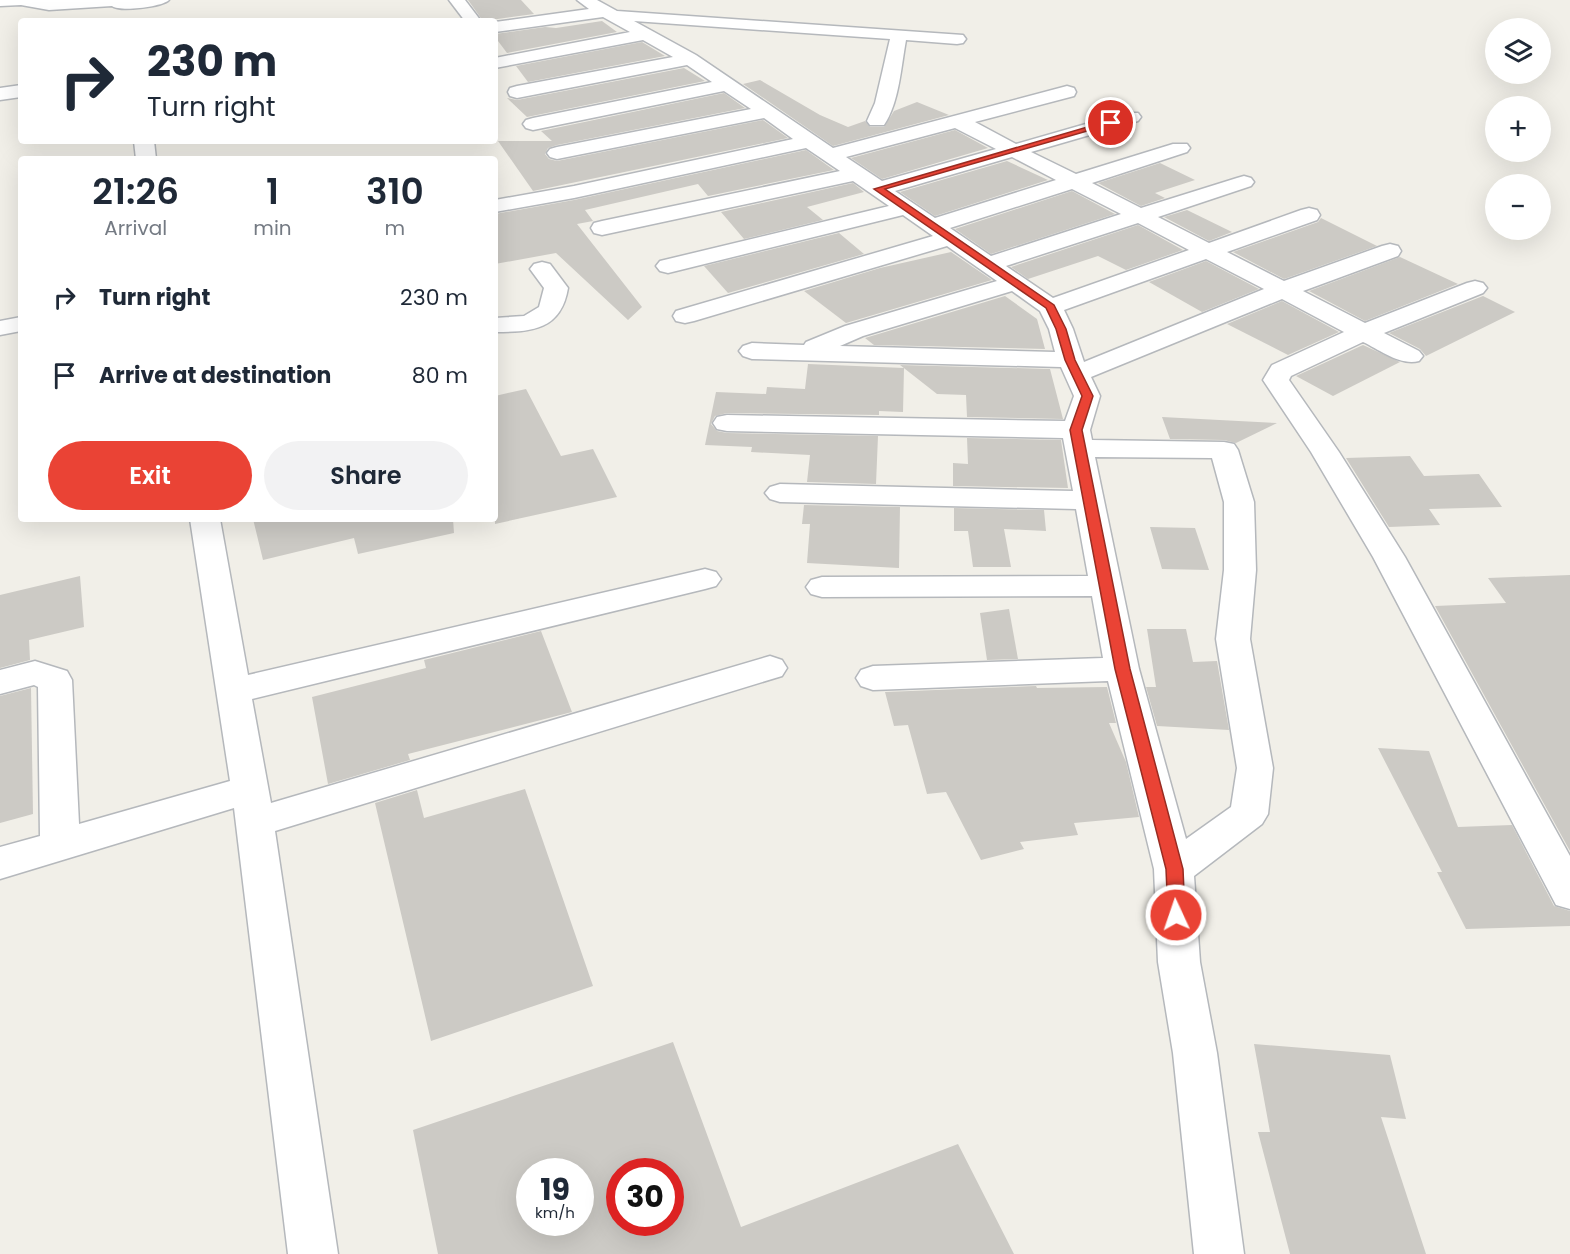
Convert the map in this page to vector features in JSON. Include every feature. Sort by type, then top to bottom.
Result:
[{"type":"street","points":[[0,1],[21,0],[49,4],[119,7],[161,0]]},
{"type":"street","points":[[457,0],[472,18]]},
{"type":"street","points":[[585,0],[690,59],[1050,307],[1087,396],[1077,439],[1122,669],[1174,869],[1179,962],[1195,1053],[1219,1254]]},
{"type":"street","points":[[498,27],[611,13],[957,39]]},
{"type":"street","points":[[498,62],[646,34]]},
{"type":"street","points":[[877,121],[884,103],[900,34]]},
{"type":"street","points":[[517,92],[690,59]]},
{"type":"street","points":[[533,124],[728,85]]},
{"type":"street","points":[[0,94],[18,91]]},
{"type":"street","points":[[830,155],[1067,92]]},
{"type":"street","points":[[557,153],[767,112]]},
{"type":"street","points":[[879,189],[1131,117]]},
{"type":"street","points":[[959,122],[1410,356]]},
{"type":"street","points":[[498,205],[574,192],[810,141]]},
{"type":"street","points":[[686,316],[942,232],[1074,182],[1180,148]]},
{"type":"street","points":[[602,228],[858,174]]},
{"type":"street","points":[[989,264],[1244,182]]},
{"type":"street","points":[[669,266],[906,208]]},
{"type":"street","points":[[1050,307],[1309,215]]},
{"type":"street","points":[[752,351],[1074,366],[1390,252]]},
{"type":"street","points":[[498,325],[516,325],[538,320],[550,311],[555,301],[556,288],[542,269]]},
{"type":"street","points":[[806,352],[827,341],[854,332],[1016,283]]},
{"type":"street","points":[[1475,288],[1363,332],[1281,371],[1276,380],[1325,452],[1389,557],[1570,893]]},
{"type":"street","points":[[0,328],[18,325]]},
{"type":"street","points":[[727,423],[1077,439],[1224,450],[1239,502],[1240,570],[1233,639],[1255,768],[1249,814],[1174,869]]},
{"type":"street","points":[[780,493],[1090,500]]},
{"type":"street","points":[[206,522],[252,806],[313,1254]]},
{"type":"street","points":[[234,691],[705,579]]},
{"type":"street","points":[[822,588],[1106,586]]},
{"type":"street","points":[[0,864],[60,846],[252,806],[770,668]]},
{"type":"street","points":[[873,678],[1122,669]]},
{"type":"street","points":[[0,682],[35,674],[55,681],[60,846]]},
{"type":"building","points":[[468,0],[521,0],[534,14],[498,19],[481,18]]},
{"type":"building","points":[[602,21],[617,32],[507,53],[498,41],[498,34],[545,27],[556,28]]},
{"type":"building","points":[[642,42],[665,56],[528,82],[516,66]]},
{"type":"building","points":[[684,68],[705,81],[527,117],[507,98],[517,100]]},
{"type":"building","points":[[760,80],[820,115],[848,127],[865,121],[870,127],[884,127],[894,111],[917,102],[949,115],[833,146],[743,84]]},
{"type":"building","points":[[724,93],[745,108],[557,145],[548,148],[545,154],[549,159],[557,161],[763,120],[788,138],[533,191],[498,141],[552,141],[541,131]]},
{"type":"building","points":[[955,130],[988,148],[882,179],[851,158]]},
{"type":"building","points":[[806,150],[834,170],[708,196],[698,184],[585,210],[593,221],[577,224],[642,307],[628,320],[556,253],[498,263],[498,213],[574,200]]},
{"type":"building","points":[[1007,161],[1048,180],[935,216],[900,192]]},
{"type":"building","points":[[1160,163],[1195,180],[1155,193],[1165,198],[1141,206],[1098,183]]},
{"type":"building","points":[[853,183],[864,192],[807,207],[823,220],[744,239],[721,212]]},
{"type":"building","points":[[1072,191],[1115,214],[991,254],[955,229]]},
{"type":"building","points":[[1187,210],[1232,232],[1209,241],[1164,217]]},
{"type":"building","points":[[1321,218],[1377,246],[1284,279],[1233,252],[1318,222]]},
{"type":"building","points":[[1138,225],[1183,250],[1126,270],[1098,256],[1028,279],[1011,267]]},
{"type":"building","points":[[839,233],[864,254],[728,293],[704,266]]},
{"type":"building","points":[[951,252],[992,280],[846,323],[804,291],[880,268]]},
{"type":"building","points":[[1400,257],[1458,284],[1365,321],[1309,291]]},
{"type":"building","points":[[1206,261],[1259,289],[1202,312],[1149,282]]},
{"type":"building","points":[[1005,296],[1037,319],[1045,349],[874,345],[865,338]]},
{"type":"building","points":[[1483,296],[1515,312],[1426,356],[1420,349],[1389,333]]},
{"type":"building","points":[[1282,301],[1339,332],[1288,355],[1227,324]]},
{"type":"building","points":[[1363,345],[1400,362],[1333,396],[1296,376]]},
{"type":"building","points":[[808,364],[904,368],[903,412],[879,411],[879,415],[727,413],[715,416],[711,424],[717,431],[727,433],[878,436],[876,484],[807,482],[810,455],[751,452],[752,447],[705,445],[716,392],[766,394],[767,387],[805,389]]},
{"type":"building","points":[[900,365],[1050,369],[1063,419],[967,417],[966,395],[937,394]]},
{"type":"building","points":[[526,389],[561,456],[593,449],[617,497],[495,524],[498,522],[498,395]]},
{"type":"building","points":[[1162,417],[1277,423],[1236,443],[1224,440],[1170,439]]},
{"type":"building","points":[[967,438],[1061,440],[1068,488],[953,486],[953,463],[968,464]]},
{"type":"building","points":[[1410,456],[1424,476],[1479,474],[1502,507],[1429,509],[1440,525],[1389,527],[1346,458]]},
{"type":"building","points":[[804,505],[900,507],[899,568],[807,563],[810,524],[802,524]]},
{"type":"building","points":[[954,508],[1044,510],[1046,531],[1004,529],[1011,567],[973,567],[968,531],[954,531]]},
{"type":"building","points":[[254,522],[453,522],[454,533],[358,554],[354,538],[263,560]]},
{"type":"building","points":[[1150,527],[1195,528],[1209,570],[1162,569]]},
{"type":"building","points":[[1570,575],[1570,851],[1435,606],[1506,603],[1488,578]]},
{"type":"building","points":[[80,576],[84,627],[29,640],[30,660],[0,668],[0,595]]},
{"type":"building","points":[[1009,609],[1018,659],[987,660],[980,613]]},
{"type":"building","points":[[1147,629],[1186,629],[1193,662],[1217,661],[1229,730],[1157,726],[1146,687],[1156,687]]},
{"type":"building","points":[[541,631],[572,712],[408,754],[410,760],[328,784],[312,697],[426,668],[424,660]]},
{"type":"building","points":[[1036,686],[1037,688],[1107,687],[1116,723],[1109,723],[1126,762],[1139,817],[1074,823],[1078,835],[1020,842],[1024,849],[981,860],[946,792],[927,794],[908,725],[894,726],[885,692]]},
{"type":"building","points":[[31,688],[33,814],[0,823],[0,696]]},
{"type":"building","points":[[1378,748],[1429,751],[1458,827],[1512,825],[1554,906],[1570,911],[1570,926],[1466,929],[1437,872],[1442,872]]},
{"type":"building","points":[[525,789],[593,986],[431,1041],[375,803],[417,790],[424,818]]},
{"type":"building","points":[[673,1042],[741,1227],[958,1144],[1014,1254],[438,1254],[413,1130]]},
{"type":"building","points":[[1254,1044],[1390,1055],[1406,1119],[1381,1117],[1426,1254],[1290,1254],[1258,1132],[1270,1132]]},
{"type":"route","points":[[1111,123],[879,189],[1050,307],[1061,329],[1070,360],[1087,396],[1076,430],[1122,669],[1174,869],[1176,915]]}]
